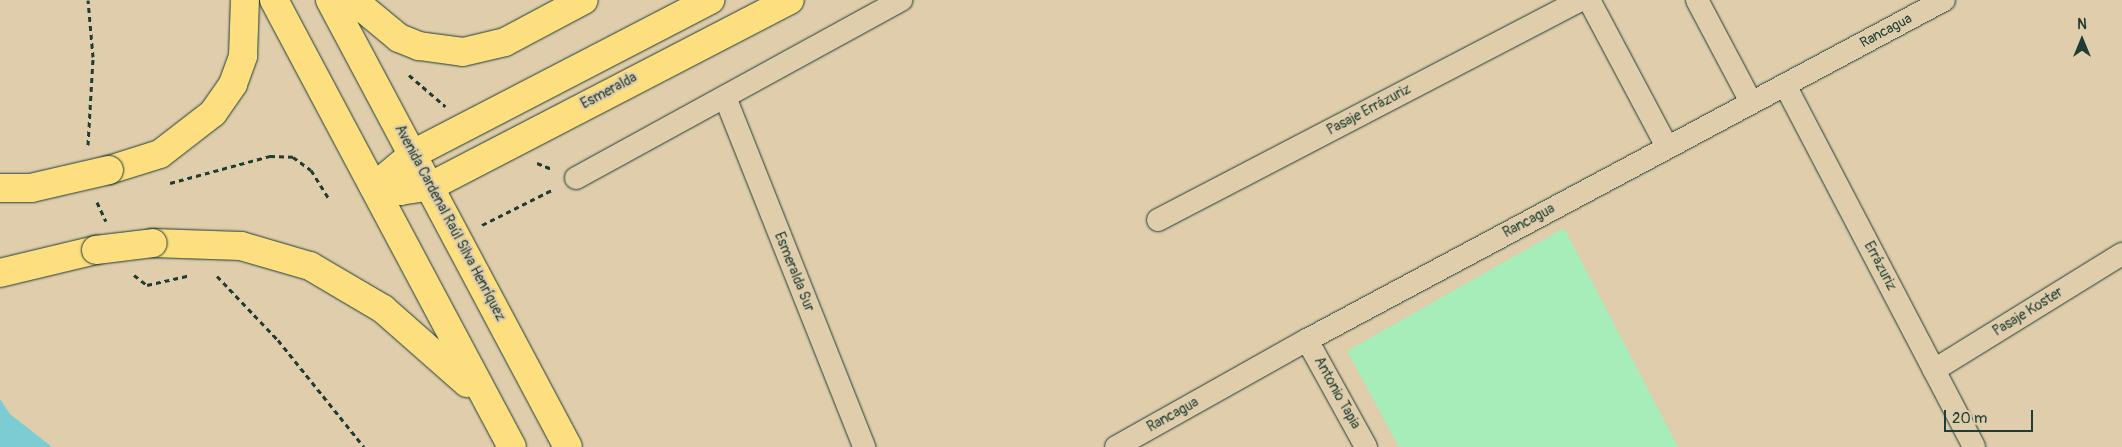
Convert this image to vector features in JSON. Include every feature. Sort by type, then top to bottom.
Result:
[{"type":"main road","points":[[0,188],[31,188],[110,170],[160,154],[213,113],[233,84],[243,56],[245,0]]},
{"type":"main road","points":[[274,0],[512,447]]},
{"type":"main road","name":"Avenida Cardenal Raúl Silva Henríquez","points":[[330,0],[457,234],[568,447]]},
{"type":"main road","points":[[353,0],[399,38],[419,46],[463,52],[505,42],[584,0]]},
{"type":"main road","points":[[374,187],[413,154],[710,0]]},
{"type":"main road","name":"Esmeralda","points":[[374,187],[400,191],[431,186],[790,0]]},
{"type":"main road","points":[[0,273],[96,250],[153,243],[241,246],[276,254],[335,278],[406,326],[490,408]]},
{"type":"street","points":[[576,178],[901,0]]},
{"type":"street","name":"Pasaje Errázuriz","points":[[1158,220],[1580,0]]},
{"type":"street","points":[[1589,0],[1667,147]]},
{"type":"street","points":[[1697,0],[1751,102]]},
{"type":"street","name":"Rancagua","points":[[1116,447],[1307,340],[1944,0]]},
{"type":"street","name":"Errázuriz","points":[[1785,85],[1974,447]]},
{"type":"street","name":"Esmeralda Sur","points":[[724,96],[864,447]]},
{"type":"street","name":"Pasaje Koster","points":[[1934,370],[2122,254]]},
{"type":"street","name":"Antonio Tapia","points":[[1307,340],[1366,447]]},
{"type":"path","points":[[87,149],[93,57],[88,0]]},
{"type":"path","points":[[167,184],[270,156],[293,158],[311,170],[329,199]]},
{"type":"path","points":[[457,234],[494,221],[576,178]]},
{"type":"path","points":[[95,198],[110,228]]},
{"type":"path","points":[[98,204],[107,203]]},
{"type":"path","points":[[131,271],[146,285],[196,273]]},
{"type":"path","points":[[211,275],[231,287],[364,447]]},
{"type":"green space","points":[[1564,228],[1678,447],[1399,447],[1347,351]]},
{"type":"water","points":[[0,399],[10,414],[52,447],[0,447]]}]
